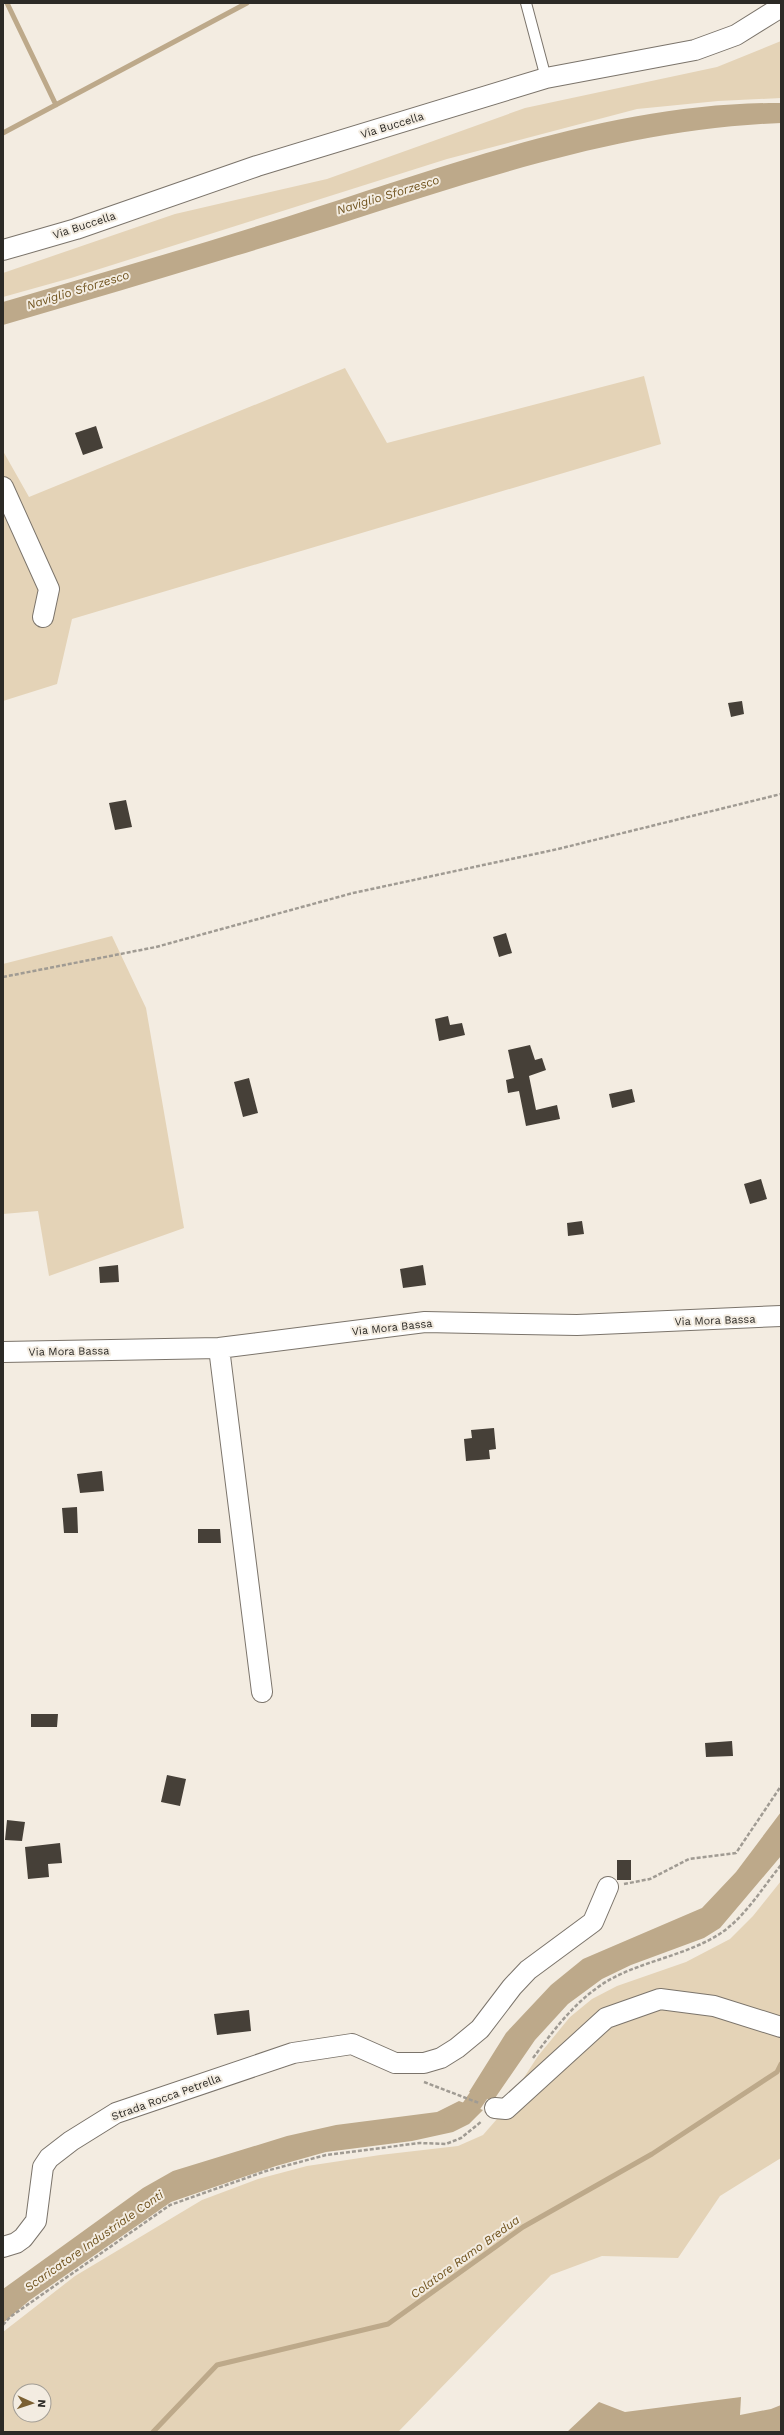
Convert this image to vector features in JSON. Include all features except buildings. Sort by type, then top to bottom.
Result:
[{"type":"street","name":"Via Buccella","points":[[3,250],[76,229],[257,166],[546,78],[695,50],[736,35],[781,7]]},
{"type":"street","points":[[3,487],[49,589],[43,618]]},
{"type":"street","name":"Via Mora Bassa","points":[[3,1352],[219,1348],[425,1322],[577,1325],[781,1316]]},
{"type":"street","points":[[219,1348],[262,1692]]},
{"type":"street","name":"Strada Rocca Petrella","points":[[3,2247],[16,2243],[24,2238],[36,2221],[42,2168],[49,2158],[116,2113],[293,2052],[352,2044],[396,2063],[424,2063],[441,2058],[457,2048],[480,2029],[512,1987],[528,1970],[593,1922],[608,1886]]},
{"type":"street","points":[[495,2108],[506,2109],[606,2018],[660,1999],[714,2006],[781,2027]]},
{"type":"lane","points":[[526,3],[546,78]]},
{"type":"path","points":[[3,977],[156,947],[352,893],[558,849],[781,794]]},
{"type":"path","points":[[608,1886],[650,1880],[689,1859],[736,1853],[781,1786]]},
{"type":"path","points":[[531,2060],[558,2024],[602,1985],[705,1942],[722,1933],[745,1910],[781,1865]]},
{"type":"path","points":[[3,2325],[16,2313],[170,2205],[266,2171],[326,2155],[420,2143],[446,2144],[461,2138],[495,2108]]},
{"type":"shaded area","points":[[781,41],[781,98],[718,101],[637,109],[447,159],[71,278],[3,297],[3,273],[175,214],[327,179],[525,108],[717,67]]},
{"type":"shaded area","points":[[345,368],[387,443],[644,376],[661,444],[72,619],[57,684],[3,701],[3,451],[29,497]]},
{"type":"shaded area","points":[[112,936],[146,1008],[184,1228],[49,1276],[38,1211],[3,1214],[3,964]]},
{"type":"shaded area","points":[[781,1881],[781,2158],[720,2196],[678,2258],[602,2256],[551,2275],[398,2432],[3,2432],[3,2332],[75,2276],[202,2200],[258,2179],[307,2166],[380,2155],[458,2146],[483,2135],[497,2119],[538,2056],[570,2017],[592,1999],[617,1986],[686,1962],[730,1939],[753,1916]]},
{"type":"water","name":"Naviglio Sforzesco","points":[[781,103],[781,123],[723,127],[666,135],[554,159],[498,174],[127,289],[3,325],[3,302],[239,232],[487,153],[604,123],[663,112],[722,105]]},
{"type":"water","points":[[781,1812],[781,1856],[720,1928],[704,1938],[631,1965],[602,1979],[568,2004],[535,2040],[493,2101],[469,2092],[506,2033],[551,1985],[583,1959],[702,1908],[736,1872]]},
{"type":"water","points":[[459,2101],[483,2110],[469,2124],[453,2132],[412,2141],[326,2152],[276,2166],[171,2202],[30,2300],[3,2323],[3,2289],[143,2188],[173,2171],[287,2136],[336,2125],[437,2112]]},
{"type":"water","points":[[741,2397],[740,2415],[771,2409],[781,2405],[781,2432],[567,2432],[599,2402],[625,2412]]},
{"type":"waterway","points":[[7,3],[56,105]]},
{"type":"waterway","points":[[3,133],[247,3]]},
{"type":"waterway","name":"Colatore Ramo Bredua","points":[[153,2432],[217,2365],[388,2324],[523,2227],[652,2154],[777,2072],[781,2064]]},
{"type":"waterway","name":"Scaricatore Industriale Conti","points":[[453,2119],[468,2111],[492,2076]]}]
